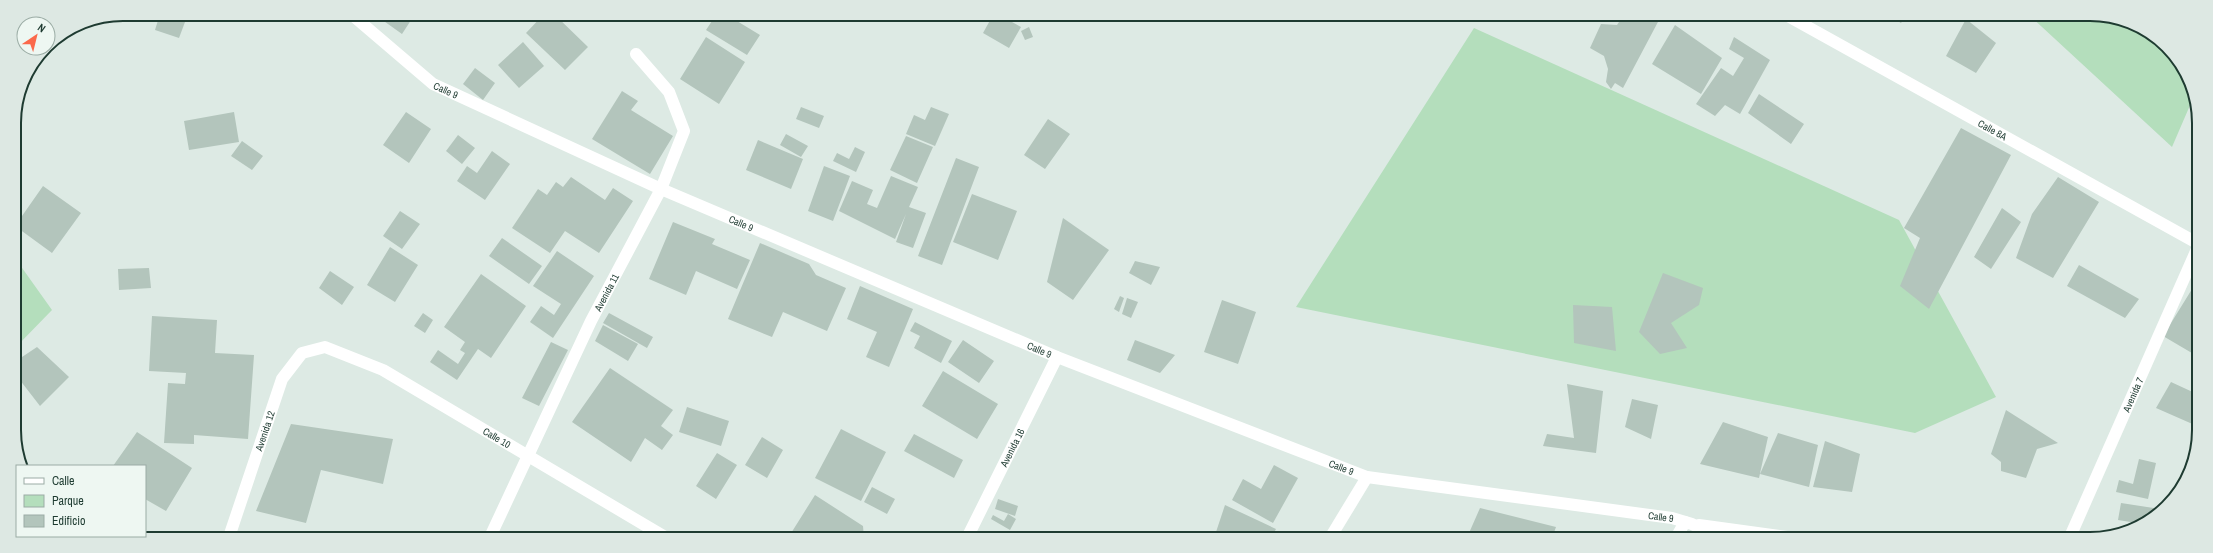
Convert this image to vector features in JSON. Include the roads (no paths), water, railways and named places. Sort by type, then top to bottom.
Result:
[{"type":"street","name":"Calle 9","points":[[358,21],[433,84],[661,190],[1057,357],[1367,477],[1672,518],[1688,523],[1706,532]]},
{"type":"street","name":"Calle 8A","points":[[1797,21],[2192,240]]},
{"type":"street","name":"Avenida 11","points":[[492,532],[591,321],[661,190],[684,131],[669,92],[636,54]]},
{"type":"street","name":"Avenida 7","points":[[2072,532],[2192,260]]},
{"type":"street","name":"Calle 10","points":[[325,347],[383,370],[656,532]]},
{"type":"street","name":"Avenida 12","points":[[231,532],[282,379],[302,353],[325,347]]},
{"type":"street","name":"Avenida 16","points":[[970,532],[1057,357]]},
{"type":"street","points":[[1334,532],[1367,477]]},
{"type":"street","points":[[1681,532],[1688,523],[1752,532]]}]
